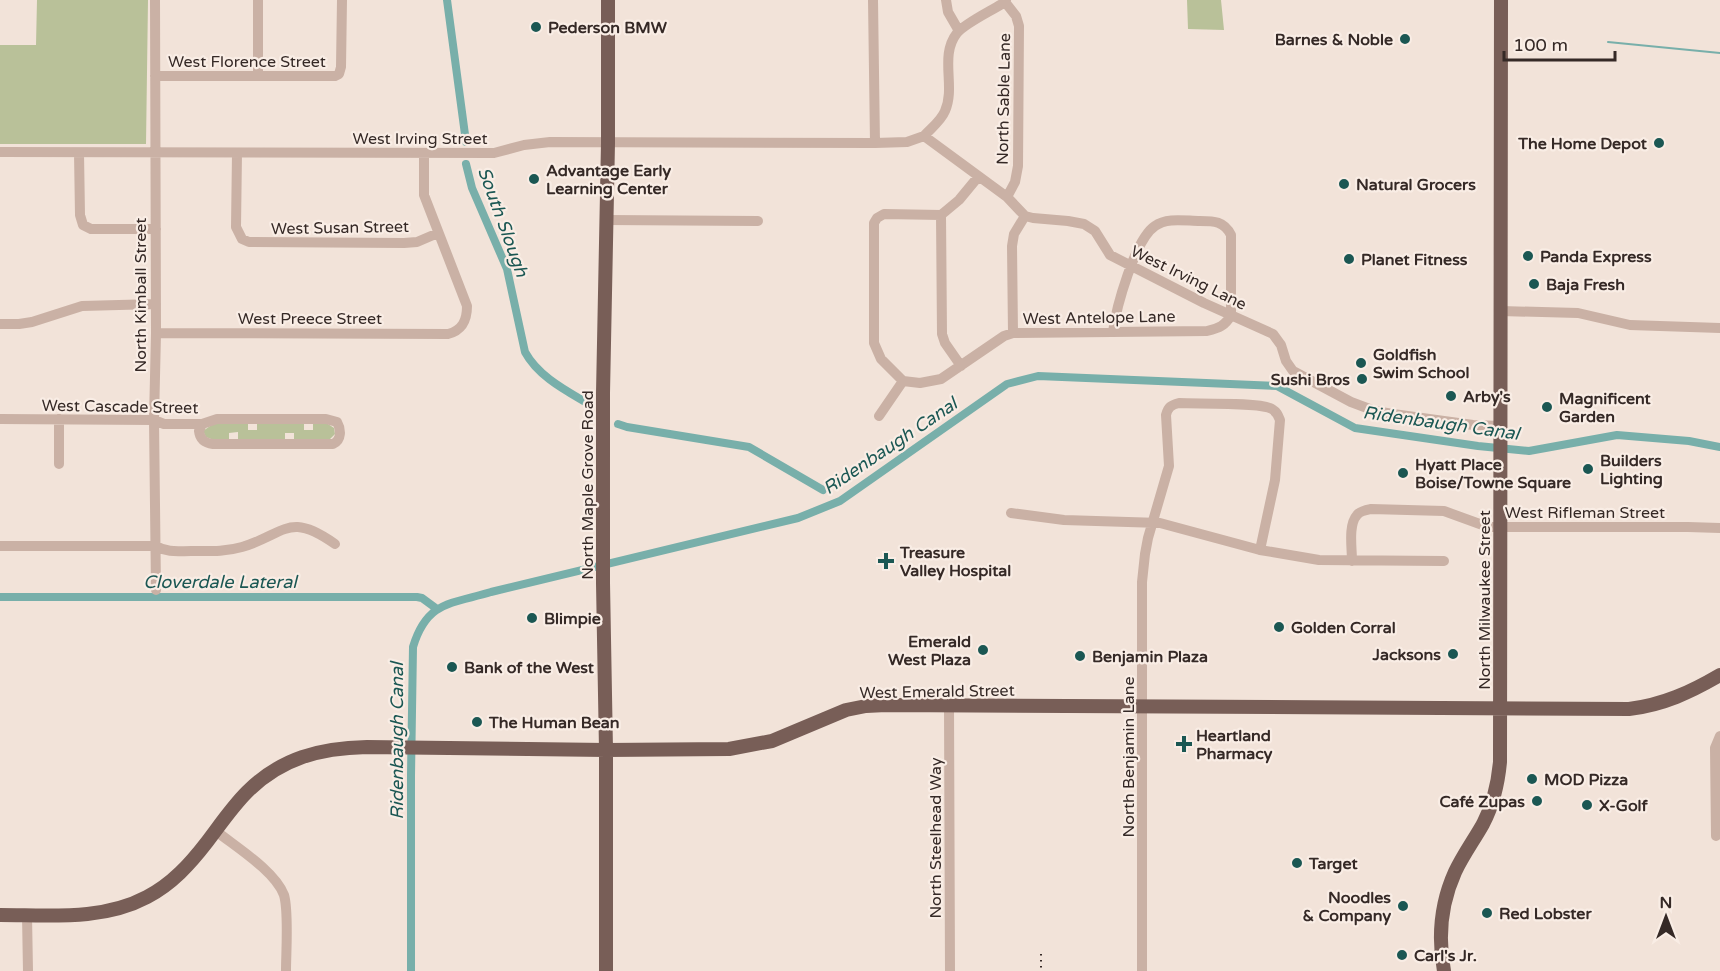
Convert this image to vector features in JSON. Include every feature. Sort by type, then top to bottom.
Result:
[{"type":"main road","name":"North Maple Grove Road","points":[[606,971],[603,413],[608,0]]},
{"type":"main road","name":"North Milwaukee Street","points":[[1444,971],[1441,925],[1444,906],[1454,873],[1490,808],[1497,786],[1500,762],[1500,0]]},
{"type":"main road","name":"West Emerald Street","points":[[0,915],[91,914],[129,906],[176,878],[248,791],[267,776],[296,759],[330,749],[357,747],[729,749],[772,741],[834,714],[866,706],[1501,709],[1641,707],[1681,696],[1720,676]]},
{"type":"street","name":"North Kimball Street","points":[[155,0],[156,590]]},
{"type":"street","points":[[258,0],[258,76]]},
{"type":"street","name":"West Florence Street","points":[[155,76],[332,76],[339,74],[342,0]]},
{"type":"street","points":[[873,0],[875,143],[907,142],[924,136],[942,118],[948,100],[949,52],[952,41],[959,31],[1005,1]]},
{"type":"street","points":[[946,0],[948,12],[959,31]]},
{"type":"street","name":"North Sable Lane","points":[[1005,1],[1016,16],[1019,26],[1018,166],[1015,182],[1007,198]]},
{"type":"street","points":[[924,136],[1007,198],[1025,216],[1014,234],[1012,246],[1013,333]]},
{"type":"street","name":"West Irving Street","points":[[0,152],[424,154],[494,153],[524,145],[550,142],[875,143]]},
{"type":"street","points":[[79,153],[80,215],[83,225],[91,229],[156,229]]},
{"type":"street","name":"West Susan Street","points":[[237,153],[236,227],[242,238],[249,243],[404,243],[417,242],[438,233]]},
{"type":"street","points":[[424,154],[424,195],[438,233]]},
{"type":"street","points":[[879,416],[903,381],[881,359],[874,344],[874,222],[884,214],[941,215],[959,200],[978,177]]},
{"type":"street","points":[[941,215],[942,334],[945,343],[961,366]]},
{"type":"street","name":"West Irving Lane","points":[[1025,216],[1068,220],[1084,224],[1095,231],[1110,255],[1273,334],[1281,345],[1286,361],[1293,371],[1351,402],[1375,411],[1393,414],[1473,425],[1501,426]]},
{"type":"street","points":[[607,220],[758,221]]},
{"type":"street","points":[[1113,332],[1130,266],[1147,232],[1156,224],[1168,221],[1215,221],[1227,227],[1231,235],[1231,315]]},
{"type":"street","name":"West Preece Street","points":[[156,333],[456,332],[463,326],[467,317],[467,306],[438,233]]},
{"type":"street","points":[[0,324],[32,322],[82,306],[156,304]]},
{"type":"street","points":[[1501,311],[1578,313],[1629,325],[1720,328]]},
{"type":"street","name":"West Antelope Lane","points":[[903,381],[920,383],[941,379],[1004,336],[1013,333],[1207,331],[1220,328],[1227,323],[1231,315]]},
{"type":"street","name":"North Benjamin Lane","points":[[1142,971],[1142,582],[1152,522],[1168,466],[1166,415],[1172,405],[1179,403],[1258,406],[1271,408],[1277,412],[1280,420],[1275,480],[1260,550]]},
{"type":"street","name":"West Cascade Street","points":[[0,419],[154,420],[164,424],[202,424],[217,419],[326,419],[337,422],[340,432],[339,440],[333,444],[213,444],[201,439],[199,431],[202,424]]},
{"type":"street","points":[[59,419],[59,464]]},
{"type":"street","name":"West Rifleman Street","points":[[1352,561],[1353,523],[1356,515],[1371,509],[1444,512],[1488,528],[1720,528]]},
{"type":"street","points":[[1011,513],[1064,520],[1160,523],[1260,550],[1319,560],[1444,561]]},
{"type":"street","points":[[0,546],[156,546],[165,551],[226,550],[251,544],[282,530],[298,527],[320,534],[335,544]]},
{"type":"street","name":"North Steelhead Way","points":[[949,706],[950,971]]},
{"type":"street","points":[[1716,836],[1715,748],[1720,736]]},
{"type":"street","points":[[216,831],[268,871],[283,894],[286,906],[286,971]]},
{"type":"street","points":[[27,915],[28,971]]},
{"type":"green space","points":[[37,0],[148,0],[146,144],[0,144],[0,45],[36,45]]},
{"type":"green space","points":[[1187,0],[1221,0],[1224,30],[1188,29]]},
{"type":"green space","points":[[248,423],[248,430],[257,430],[257,423],[304,424],[304,430],[313,430],[313,424],[328,424],[334,428],[335,434],[330,439],[294,440],[294,433],[285,433],[285,440],[238,440],[238,432],[229,433],[229,440],[211,439],[206,437],[203,431],[213,424]]},
{"type":"waterway","name":"South Slough","points":[[447,0],[466,142]]},
{"type":"waterway","points":[[1608,42],[1720,53]]},
{"type":"waterway","name":"South Slough","points":[[466,164],[472,188],[507,269],[525,352],[530,361],[545,375],[587,403]]},
{"type":"waterway","name":"Ridenbaugh Canal","points":[[411,971],[413,647],[425,621],[442,607],[491,592],[798,518],[840,501],[1007,384],[1038,376],[1277,386],[1355,428],[1478,446],[1529,451],[1617,435],[1689,441],[1720,447]]},
{"type":"waterway","name":"South Slough","points":[[618,424],[749,447],[823,490]]},
{"type":"waterway","name":"Cloverdale Lateral","points":[[0,597],[417,597],[437,609]]},
{"type":"railway","points":[[1041,954],[1041,971]]},
{"type":"place","name":"Pederson BMW","points":[[536,27]]},
{"type":"place","name":"Barnes & Noble","points":[[1405,39]]},
{"type":"place","name":"The Home Depot","points":[[1659,143]]},
{"type":"place","name":"Advantage Early Learning Center","points":[[534,179]]},
{"type":"place","name":"Natural Grocers","points":[[1344,184]]},
{"type":"place","name":"Panda Express","points":[[1528,256]]},
{"type":"place","name":"Planet Fitness","points":[[1349,259]]},
{"type":"place","name":"Baja Fresh","points":[[1534,284]]},
{"type":"place","name":"Goldfish Swim School","points":[[1361,363]]},
{"type":"place","name":"Sushi Bros","points":[[1362,379]]},
{"type":"place","name":"Arby's","points":[[1451,396]]},
{"type":"place","name":"Magnificent Garden","points":[[1547,407]]},
{"type":"place","name":"Builders Lighting","points":[[1588,469]]},
{"type":"place","name":"Hyatt Place Boise/Towne Square","points":[[1403,473]]},
{"type":"place","name":"Treasure Valley Hospital","points":[[886,561]]},
{"type":"place","name":"Blimpie","points":[[532,618]]},
{"type":"place","name":"Golden Corral","points":[[1279,627]]},
{"type":"place","name":"Emerald West Plaza","points":[[983,650]]},
{"type":"place","name":"Jacksons","points":[[1453,654]]},
{"type":"place","name":"Benjamin Plaza","points":[[1080,656]]},
{"type":"place","name":"Bank of the West","points":[[452,667]]},
{"type":"place","name":"The Human Bean","points":[[477,722]]},
{"type":"place","name":"Heartland Pharmacy","points":[[1184,744]]},
{"type":"place","name":"MOD Pizza","points":[[1532,779]]},
{"type":"place","name":"Café Zupas","points":[[1537,801]]},
{"type":"place","name":"X-Golf","points":[[1587,805]]},
{"type":"place","name":"Target","points":[[1297,863]]},
{"type":"place","name":"Noodles & Company","points":[[1403,906]]},
{"type":"place","name":"Red Lobster","points":[[1487,913]]},
{"type":"place","name":"Carl's Jr.","points":[[1402,955]]}]
